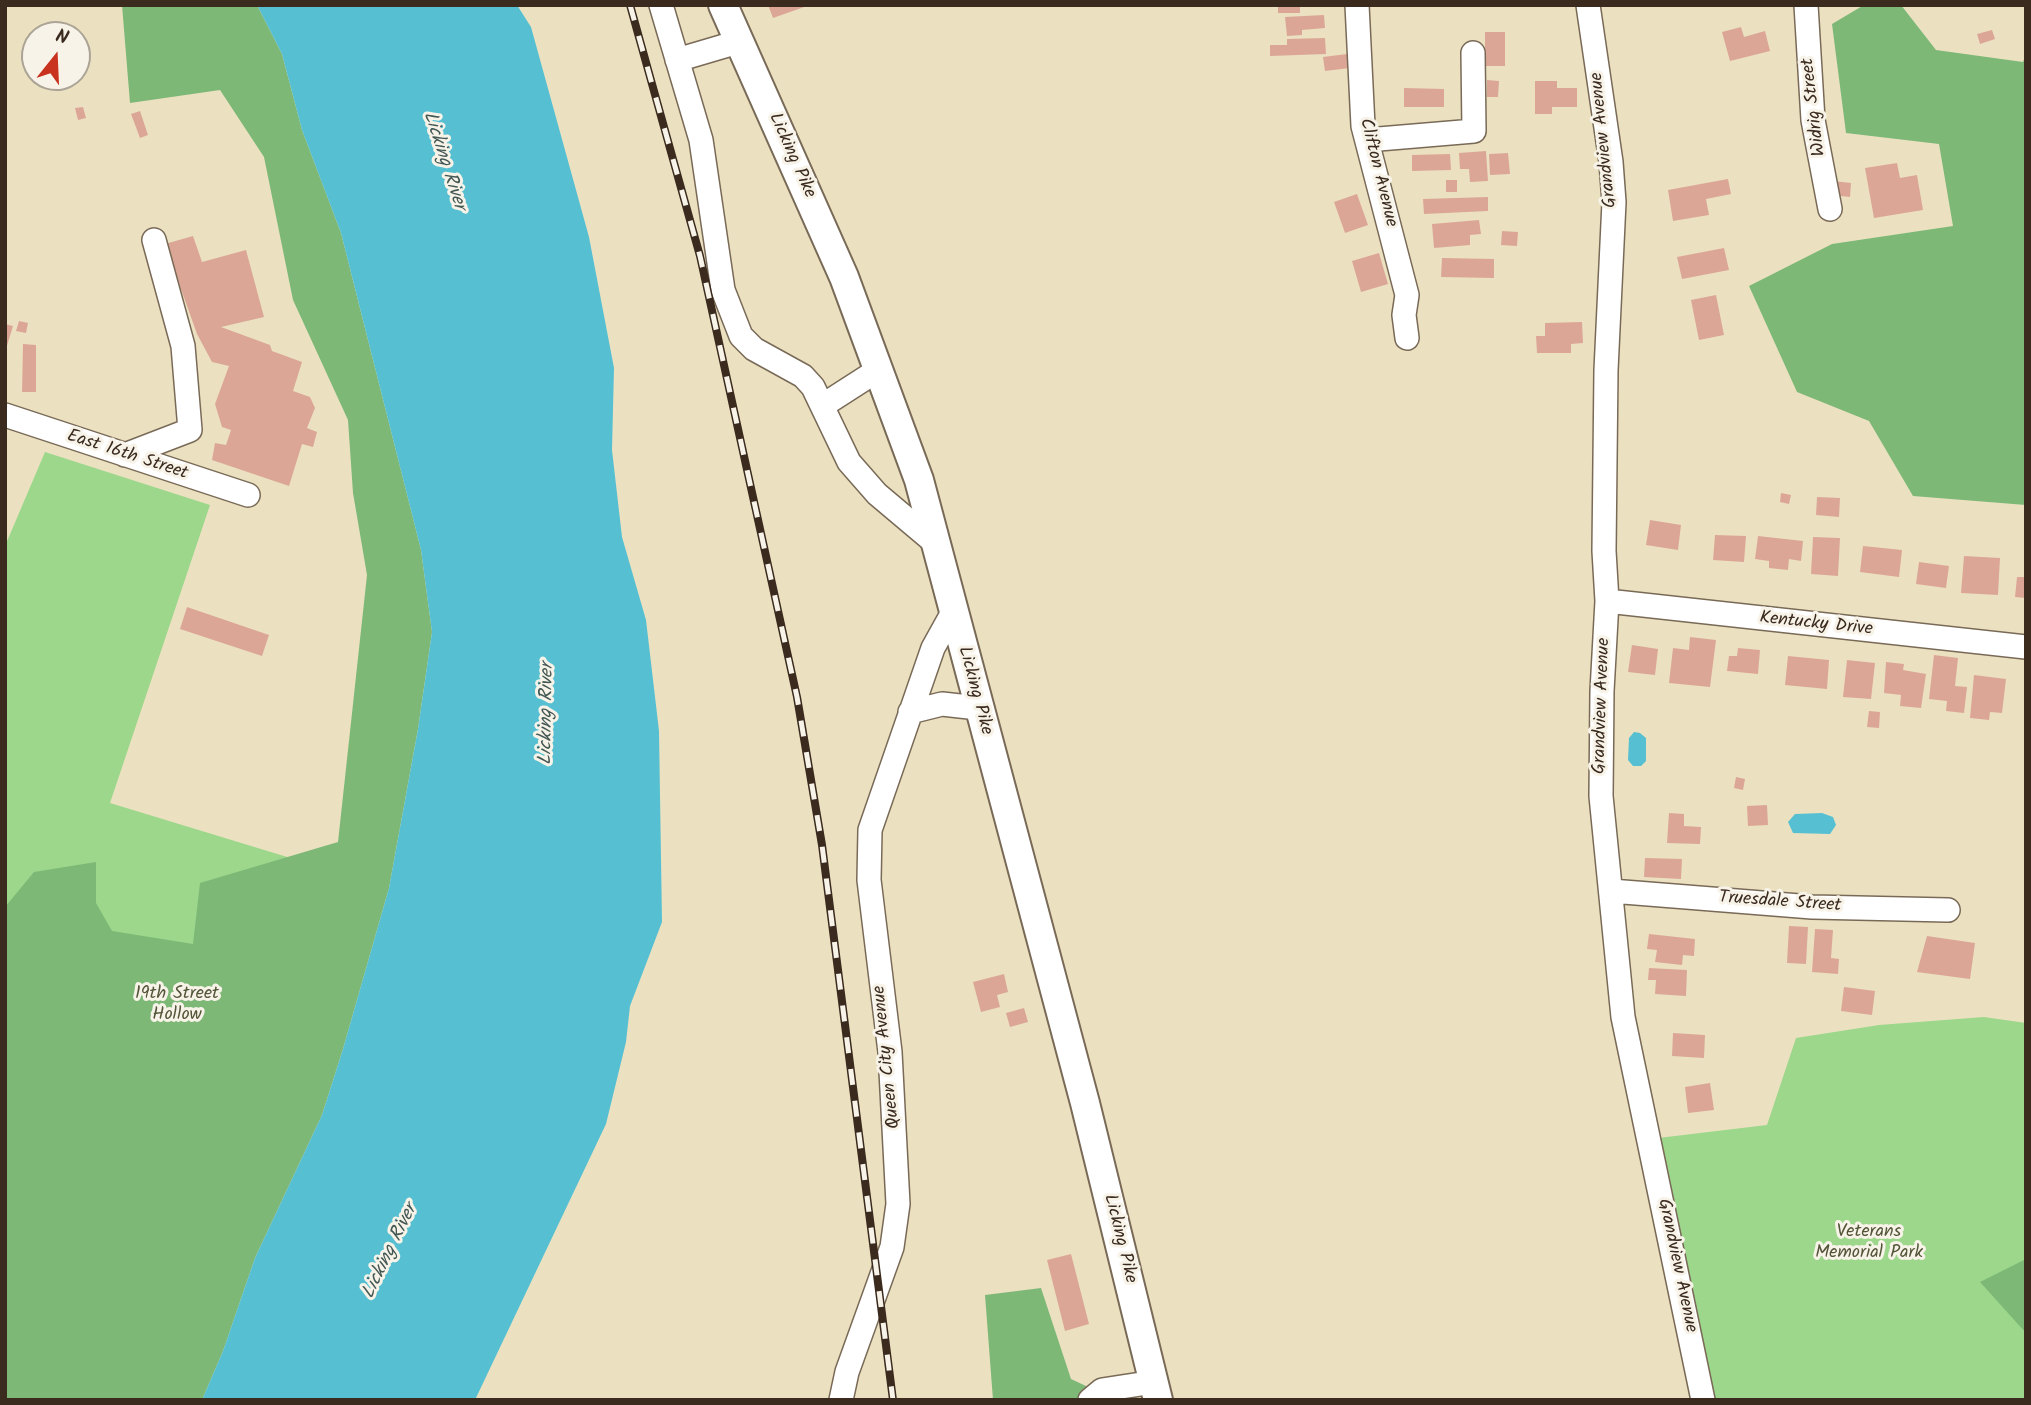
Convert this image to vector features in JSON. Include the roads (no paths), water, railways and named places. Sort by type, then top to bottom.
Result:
[{"type":"main road","name":"Licking Pike","points":[[723,5],[798,170],[919,480],[1086,1103],[1156,1391]]},
{"type":"street","points":[[661,5],[701,140],[723,290],[741,336],[754,349],[803,376],[813,387],[849,462],[877,494],[934,542]]},
{"type":"street","name":"Clifton Avenue","points":[[1357,5],[1360,106],[1407,295],[1404,315],[1406,338]]},
{"type":"street","name":"Grandview Avenue","points":[[1588,5],[1611,162],[1614,202],[1606,370],[1604,551],[1607,601],[1602,691],[1601,796],[1623,1017],[1703,1400]]},
{"type":"street","name":"Widrig Street","points":[[1806,5],[1813,120],[1830,209]]},
{"type":"street","points":[[677,60],[738,42]]},
{"type":"street","points":[[1367,140],[1474,131],[1474,53]]},
{"type":"street","points":[[125,455],[190,430],[183,346],[154,240]]},
{"type":"street","points":[[822,406],[878,370]]},
{"type":"street","name":"East 16th Street","points":[[5,415],[248,495]]},
{"type":"street","name":"Kentucky Drive","points":[[1607,601],[2026,647]]},
{"type":"street","name":"Queen City Avenue","points":[[841,1400],[847,1372],[879,1289],[895,1236],[896,1136],[869,880],[870,830],[933,648],[953,612]]},
{"type":"street","points":[[910,712],[942,704],[978,708]]},
{"type":"street","name":"Truesdale Street","points":[[1611,891],[1812,907],[1948,911]]},
{"type":"street","points":[[1090,1400],[1102,1390],[1156,1391]]},
{"type":"water","name":"Licking River","points":[[257,5],[517,5],[531,27],[589,237],[614,368],[612,450],[622,537],[646,620],[659,731],[662,922],[630,1006],[626,1042],[606,1124],[475,1400],[202,1400],[223,1351],[255,1258],[322,1115],[343,1049],[389,888],[418,729],[432,632],[421,550],[341,233],[302,130],[282,54]]},
{"type":"water","points":[[1634,732],[1646,738],[1646,761],[1641,766],[1633,766],[1628,760],[1629,738]]},
{"type":"water","points":[[1822,813],[1833,817],[1836,825],[1830,834],[1793,833],[1788,822],[1795,814]]},
{"type":"railway","points":[[630,5],[700,256],[797,697],[822,845],[893,1400]]},
{"type":"park label","name":"19th Street Hollow","points":[[177,1005]]},
{"type":"park label","name":"Veterans Memorial Park","points":[[1869,1243]]}]
